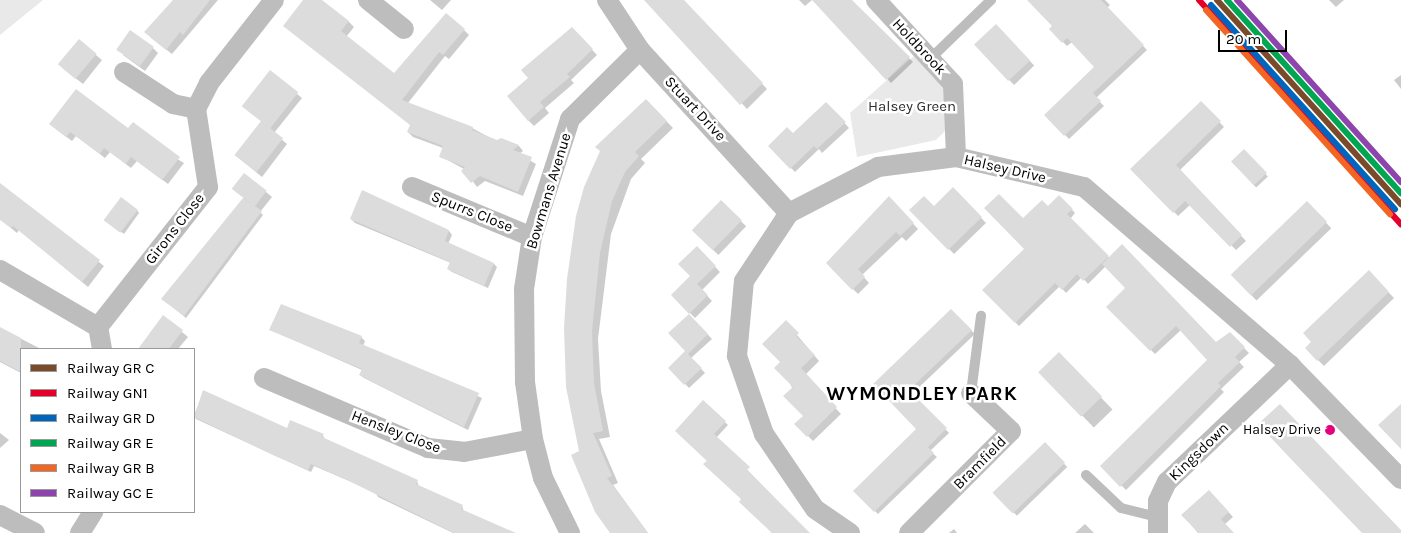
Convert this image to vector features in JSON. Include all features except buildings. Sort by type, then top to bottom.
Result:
[{"type":"street","points":[[124,72],[173,104],[196,109],[209,83],[274,0]]},
{"type":"street","points":[[368,0],[404,29]]},
{"type":"street","name":"Stuart Drive","points":[[606,0],[640,50],[790,212]]},
{"type":"street","name":"Holdbrook","points":[[876,0],[953,84],[956,158]]},
{"type":"street","name":"Bowmans Avenue","points":[[570,533],[543,478],[534,439],[523,339],[524,288],[532,237],[570,120],[640,50]]},
{"type":"street","name":"Girons Close","points":[[98,327],[208,187],[196,109]]},
{"type":"street","name":"Halsey Drive","points":[[850,533],[815,509],[764,434],[737,356],[744,280],[790,212],[878,167],[956,158],[1084,188],[1290,364],[1401,479]]},
{"type":"street","name":"Spurrs Close","points":[[412,188],[532,237]]},
{"type":"street","points":[[0,270],[98,327],[102,348]]},
{"type":"street","name":"Kingsdown","points":[[1157,525],[1158,501],[1167,482],[1290,364]]},
{"type":"street","name":"Hensley Close","points":[[264,378],[428,448],[464,452],[534,439]]},
{"type":"street","name":"Bramfield","points":[[909,533],[1011,431],[971,393]]},
{"type":"street","points":[[80,533],[92,513]]},
{"type":"street","points":[[0,515],[35,533]]},
{"type":"lane","points":[[930,59],[990,0]]},
{"type":"lane","points":[[971,393],[981,316]]},
{"type":"lane","points":[[1086,475],[1120,508],[1157,525]]},
{"type":"green space","points":[[0,0],[43,0],[0,35]]},
{"type":"green space","name":"Halsey Green","points":[[914,56],[946,85],[946,130],[936,140],[857,157],[850,113]]},
{"type":"transit line","points":[[1217,0],[1401,204]]},
{"type":"transit line","points":[[1227,0],[1401,193]]},
{"type":"transit line","points":[[1237,0],[1401,182]]},
{"type":"transit line","points":[[1211,5],[1395,209]]},
{"type":"transit line","points":[[1206,10],[1390,214]]},
{"type":"rail line","name":"GN1","points":[[1199,0],[1401,224]]},
{"type":"place","name":"Halsey Drive","points":[[1330,430]]},
{"type":"district","name":"WYMONDLEY PARK","points":[[922,393]]}]
